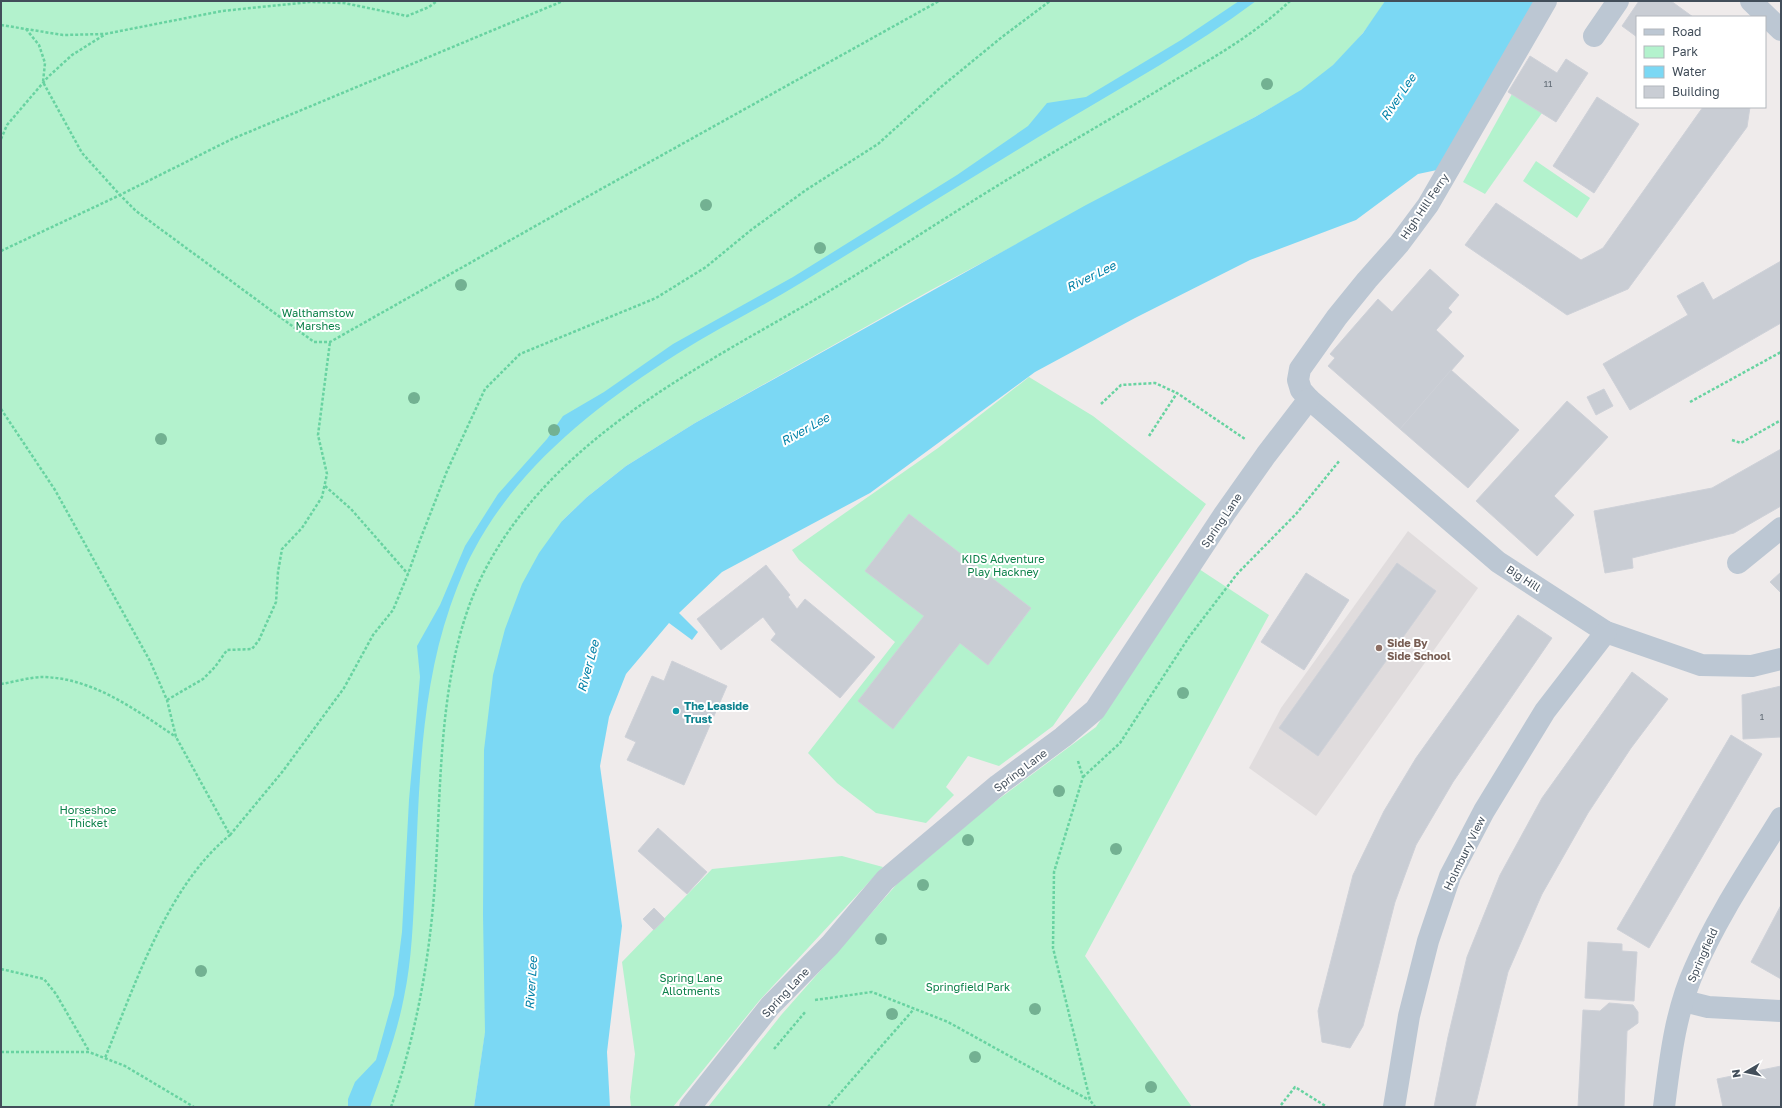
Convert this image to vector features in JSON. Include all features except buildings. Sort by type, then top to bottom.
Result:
[{"type":"street","name":"High Hill Ferry","points":[[1308,400],[1301,390],[1298,380],[1300,369],[1336,317],[1399,244],[1428,204],[1546,1]]},
{"type":"street","points":[[1594,36],[1618,1]]},
{"type":"street","points":[[1751,1],[1781,30]]},
{"type":"street","name":"Big Hill","points":[[1308,400],[1498,562],[1606,632],[1701,665],[1752,666],[1781,659]]},
{"type":"street","name":"Spring Lane","points":[[690,1107],[770,1006],[830,945],[885,880],[998,785],[1063,737],[1096,710],[1225,513],[1266,455],[1308,400]]},
{"type":"street","points":[[1738,563],[1781,528]]},
{"type":"street","name":"Holmbury View","points":[[1394,1107],[1409,1016],[1428,941],[1450,876],[1484,811],[1545,711],[1606,632]]},
{"type":"street","name":"Springfield","points":[[1664,1107],[1671,1047],[1694,969],[1717,922],[1781,818]]},
{"type":"street","points":[[1684,1000],[1708,1007],[1781,1011]]},
{"type":"path","points":[[1,25],[63,35],[105,34],[222,10],[310,2],[337,3],[407,16],[429,7],[437,1]]},
{"type":"path","points":[[1,251],[232,139],[563,1]]},
{"type":"path","points":[[26,29],[39,45],[45,63],[43,82],[82,153],[136,212],[314,342],[330,342],[939,1]]},
{"type":"path","points":[[105,1058],[151,945],[176,900],[205,858],[230,835],[283,771],[344,688],[373,635],[393,610],[448,471],[485,388],[520,354],[656,298],[706,267],[750,230],[806,190],[878,144],[941,87],[1002,37],[1050,1]]},
{"type":"path","points":[[391,1107],[406,1063],[425,980],[434,894],[442,765],[454,661],[465,620],[478,584],[499,546],[526,510],[548,483],[607,429],[682,378],[861,273],[1020,172],[1200,65],[1244,37],[1290,1]]},
{"type":"path","points":[[1,140],[8,125],[43,82],[72,55],[105,34]]},
{"type":"path","points":[[167,700],[203,679],[215,667],[227,650],[252,649],[259,640],[276,602],[278,572],[282,549],[306,522],[322,497],[326,474],[318,435],[330,342]]},
{"type":"path","points":[[1690,402],[1781,352]]},
{"type":"path","points":[[1101,404],[1121,385],[1155,383],[1177,393],[1266,455]]},
{"type":"path","points":[[1149,436],[1177,393]]},
{"type":"path","points":[[1,409],[55,490],[100,568],[150,661],[167,700],[176,737],[230,835]]},
{"type":"path","points":[[1732,440],[1741,443],[1781,420]]},
{"type":"path","points":[[1095,1107],[1090,1100],[1053,948],[1054,872],[1083,777],[1120,743],[1189,637],[1237,574],[1296,514],[1356,440]]},
{"type":"path","points":[[324,486],[351,509],[408,574]]},
{"type":"path","points":[[1,684],[43,677],[78,682],[122,701],[176,737]]},
{"type":"path","points":[[1076,757],[1083,777]]},
{"type":"path","points":[[1,969],[44,979],[56,994],[89,1052]]},
{"type":"path","points":[[770,1006],[872,992],[948,1022],[1090,1100]]},
{"type":"path","points":[[828,1107],[914,1009]]},
{"type":"path","points":[[1,1052],[89,1052],[125,1066],[194,1107]]},
{"type":"path","points":[[1281,1105],[1295,1087],[1327,1107]]},
{"type":"shaded area","name":"Side By Side School","points":[[1408,531],[1478,588],[1316,816],[1249,768],[1281,708]]},
{"type":"green space","name":"Walthamstow Marshes","points":[[1,1],[1385,1],[1358,39],[1337,62],[1301,91],[931,290],[695,423],[626,466],[587,497],[562,521],[474,1107],[1,1107]]},
{"type":"green space","points":[[1512,94],[1542,113],[1485,194],[1463,182]]},
{"type":"green space","points":[[1536,161],[1590,198],[1577,218],[1523,181]]},
{"type":"green space","name":"KIDS Adventure Play Hackney","points":[[1029,377],[1093,416],[1206,504],[1053,726],[999,766],[968,756],[946,787],[954,795],[926,823],[876,813],[837,783],[808,753],[895,642],[799,560],[792,550],[938,448]]},
{"type":"green space","name":"Springfield Park","points":[[1199,569],[1269,615],[1085,956],[1192,1107],[708,1107],[782,1014],[897,884],[988,807],[1096,727]]},
{"type":"green space","name":"Spring Lane Allotments","points":[[842,856],[883,867],[759,1001],[673,1107],[631,1107],[630,1097],[635,1054],[622,962],[712,869]]},
{"type":"water","points":[[1239,1],[1256,1],[1160,65],[1060,124],[788,291],[693,344],[647,374],[589,416],[562,439],[513,491],[492,519],[470,557],[450,607],[440,640],[432,674],[423,743],[412,940],[404,997],[394,1039],[370,1107],[348,1107],[348,1099],[355,1082],[376,1060],[394,995],[402,932],[409,800],[420,677],[417,646],[440,605],[465,546],[498,494],[547,439],[563,416],[604,392],[673,344],[793,277],[957,175],[1028,126],[1047,103],[1086,97],[1181,40]]},
{"type":"water","name":"River Lee","points":[[1385,1],[1534,1],[1437,170],[1418,174],[1356,220],[1250,260],[1135,318],[1035,372],[870,493],[722,572],[679,613],[698,632],[692,640],[669,623],[626,674],[609,717],[600,766],[622,926],[607,1052],[610,1107],[474,1107],[485,1032],[483,915],[484,750],[493,675],[505,629],[522,584],[539,553],[562,521],[587,497],[626,466],[695,423],[1086,205],[1255,117],[1301,90],[1333,65],[1363,33]]},
{"type":"place","name":"Side By Side School","points":[[1379,648]]},
{"type":"place","name":"The Leaside Trust","points":[[676,711]]},
{"type":"park label","name":"Horseshoe Thicket","points":[[88,815]]}]
